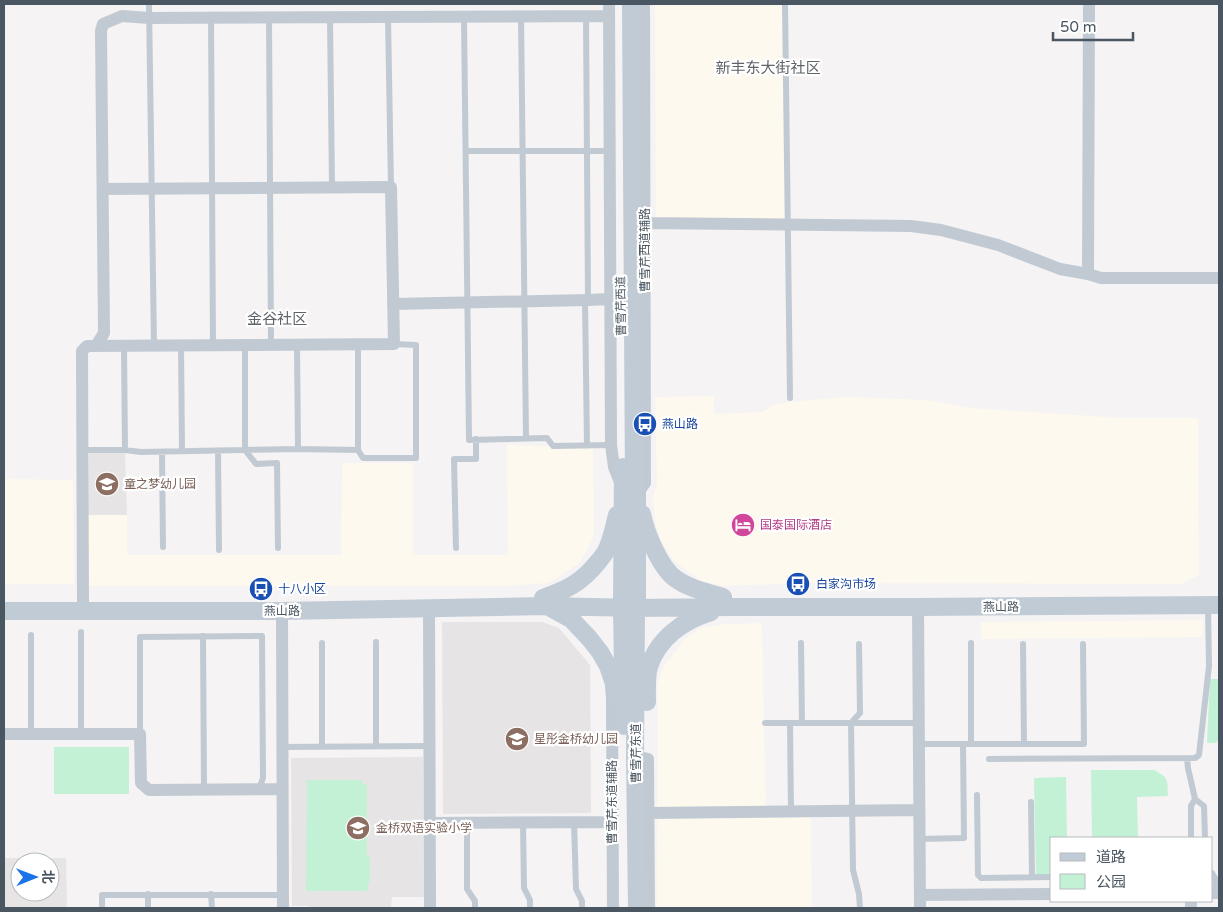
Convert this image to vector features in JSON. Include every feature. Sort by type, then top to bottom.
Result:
[{"type":"main road","name":"曹雪芹西道","points":[[630,492],[634,483],[639,227],[631,4]]},
{"type":"main road","name":"曹雪芹西道","points":[[612,8],[616,298],[630,492],[630,603]]},
{"type":"main road","points":[[624,712],[608,666],[600,652],[571,620],[545,602],[582,580],[606,551],[630,492]]},
{"type":"main road","points":[[630,492],[652,544],[662,563],[674,578],[691,588],[726,602]]},
{"type":"main road","name":"燕山路","points":[[4,602],[1215,602]]},
{"type":"main road","name":"燕山路","points":[[4,611],[282,611],[429,608],[545,602]]},
{"type":"main road","points":[[642,758],[649,668],[654,655],[676,628],[726,602]]},
{"type":"main road","name":"燕山路","points":[[726,602],[918,607],[1215,602]]},
{"type":"main road","name":"曹雪芹东道","points":[[624,908],[624,712],[630,603]]},
{"type":"main road","name":"曹雪芹东道","points":[[630,603],[642,758],[636,908]]},
{"type":"street","name":"曹雪芹西道辅路","points":[[639,227],[644,4]]},
{"type":"street","points":[[1088,274],[1089,4]]},
{"type":"street","points":[[96,346],[104,333],[101,31],[103,24],[122,16],[149,18],[464,18],[586,16],[612,8]]},
{"type":"street","points":[[83,602],[82,351],[87,346],[394,344],[391,187],[103,189]]},
{"type":"street","points":[[639,227],[788,224],[911,226],[941,230],[998,246],[1060,269],[1101,278],[1219,278]]},
{"type":"street","points":[[393,304],[616,298],[611,445],[614,467],[630,492]]},
{"type":"street","points":[[918,607],[920,902],[1050,894]]},
{"type":"street","points":[[429,608],[430,908]]},
{"type":"street","points":[[282,611],[282,908]]},
{"type":"street","name":"曹雪芹东道辅路","points":[[608,666],[612,698],[613,908]]},
{"type":"street","points":[[4,734],[140,734],[141,783],[148,790],[282,789]]},
{"type":"street","points":[[642,758],[648,813],[649,908]]},
{"type":"street","points":[[648,813],[919,810]]},
{"type":"street","points":[[430,823],[612,822]]},
{"type":"lane","points":[[149,4],[154,346]]},
{"type":"lane","points":[[785,4],[790,398]]},
{"type":"lane","points":[[586,16],[587,446]]},
{"type":"lane","points":[[388,17],[391,187]]},
{"type":"lane","points":[[521,17],[526,438]]},
{"type":"lane","points":[[211,18],[213,345]]},
{"type":"lane","points":[[269,18],[272,345]]},
{"type":"lane","points":[[330,18],[332,187]]},
{"type":"lane","points":[[464,18],[469,440],[547,438],[553,446],[611,445]]},
{"type":"lane","points":[[466,151],[602,151]]},
{"type":"lane","points":[[358,344],[358,450],[363,458],[416,458],[416,345],[394,344]]},
{"type":"lane","points":[[181,345],[182,451]]},
{"type":"lane","points":[[245,345],[245,450],[256,464],[277,463],[278,548]]},
{"type":"lane","points":[[297,345],[298,449]]},
{"type":"lane","points":[[124,346],[125,450]]},
{"type":"lane","points":[[456,548],[454,459],[476,459],[476,440]]},
{"type":"lane","points":[[83,450],[162,452],[298,449],[358,450]]},
{"type":"lane","points":[[218,451],[219,550]]},
{"type":"lane","points":[[162,452],[163,547]]},
{"type":"lane","points":[[989,759],[1195,758],[1198,755],[1210,666],[1215,602]]},
{"type":"lane","points":[[81,632],[82,733]]},
{"type":"lane","points":[[31,634],[31,734]]},
{"type":"lane","points":[[203,636],[204,790]]},
{"type":"lane","points":[[140,734],[140,637],[262,636],[263,778],[259,789]]},
{"type":"lane","points":[[376,642],[376,746]]},
{"type":"lane","points":[[322,643],[322,746]]},
{"type":"lane","points":[[802,643],[802,723]]},
{"type":"lane","points":[[859,644],[860,713],[851,723],[853,870],[860,894],[860,908]]},
{"type":"lane","points":[[970,644],[971,744]]},
{"type":"lane","points":[[1023,644],[1024,744]]},
{"type":"lane","points":[[919,744],[1084,744],[1083,644]]},
{"type":"lane","points":[[765,723],[919,723]]},
{"type":"lane","points":[[790,723],[791,812]]},
{"type":"lane","points":[[919,838],[964,838],[963,744]]},
{"type":"lane","points":[[282,746],[429,746]]},
{"type":"lane","points":[[1187,758],[1195,800],[1204,806],[1205,837]]},
{"type":"lane","points":[[976,795],[978,875],[981,878],[1050,877]]},
{"type":"lane","points":[[1191,837],[1191,806],[1195,800]]},
{"type":"lane","points":[[1031,802],[1032,877]]},
{"type":"lane","points":[[523,822],[524,888],[530,900],[530,908]]},
{"type":"lane","points":[[574,822],[576,889],[582,901],[582,908]]},
{"type":"lane","points":[[467,823],[467,889],[476,901],[476,908]]},
{"type":"lane","points":[[1213,876],[1216,893]]},
{"type":"lane","points":[[102,908],[102,894],[282,895]]},
{"type":"lane","points":[[148,894],[148,908]]},
{"type":"lane","points":[[212,894],[212,908]]},
{"type":"shaded area","points":[[655,4],[786,4],[787,229],[656,229]]},
{"type":"shaded area","points":[[714,396],[714,414],[763,412],[773,405],[788,402],[847,397],[928,400],[970,408],[1122,418],[1198,418],[1199,575],[1181,584],[809,583],[724,586],[702,581],[675,562],[661,542],[655,521],[653,496],[657,484],[655,397]]},
{"type":"shaded area","points":[[507,445],[593,448],[594,534],[589,547],[579,563],[548,583],[508,586],[88,586],[88,515],[127,515],[127,555],[341,555],[342,463],[413,463],[413,555],[508,555]]},
{"type":"shaded area","name":"童之梦幼儿园","points":[[89,453],[125,453],[127,515],[88,515]]},
{"type":"shaded area","points":[[4,479],[73,480],[74,584],[4,584]]},
{"type":"shaded area","points":[[1203,620],[1203,637],[981,639],[981,622]]},
{"type":"shaded area","name":"星彤金桥幼儿园","points":[[442,622],[542,622],[559,628],[590,665],[591,813],[443,814]]},
{"type":"shaded area","points":[[762,623],[766,816],[811,816],[812,908],[657,908],[658,682],[664,666],[685,639],[701,628],[725,624]]},
{"type":"shaded area","name":"金桥双语实验小学","points":[[423,757],[424,897],[392,897],[391,908],[309,908],[309,906],[292,906],[291,758]]},
{"type":"shaded area","points":[[4,858],[10,858],[10,902],[60,902],[60,858],[66,858],[67,908],[4,908]]},
{"type":"green space","points":[[1210,679],[1219,679],[1219,739],[1216,743],[1207,743]]},
{"type":"green space","points":[[54,747],[129,747],[129,794],[54,794]]},
{"type":"green space","points":[[1091,770],[1154,770],[1163,775],[1167,780],[1168,796],[1137,797],[1138,837],[1092,837]]},
{"type":"green space","points":[[1066,777],[1067,837],[1050,837],[1050,875],[1036,875],[1034,778]]},
{"type":"green space","points":[[307,780],[362,780],[362,784],[367,784],[367,857],[370,857],[370,879],[367,891],[306,891]]},
{"type":"place","name":"燕山路","points":[[645,424]]},
{"type":"place","name":"童之梦幼儿园","points":[[107,484]]},
{"type":"place","name":"国泰国际酒店","points":[[743,525]]},
{"type":"place","name":"白家沟市场","points":[[798,584]]},
{"type":"place","name":"十八小区","points":[[261,589]]},
{"type":"place","name":"星彤金桥幼儿园","points":[[517,739]]},
{"type":"place","name":"金桥双语实验小学","points":[[358,828]]},
{"type":"district","name":"新丰东大街社区","points":[[768,68]]},
{"type":"district","name":"金谷社区","points":[[277,319]]}]
